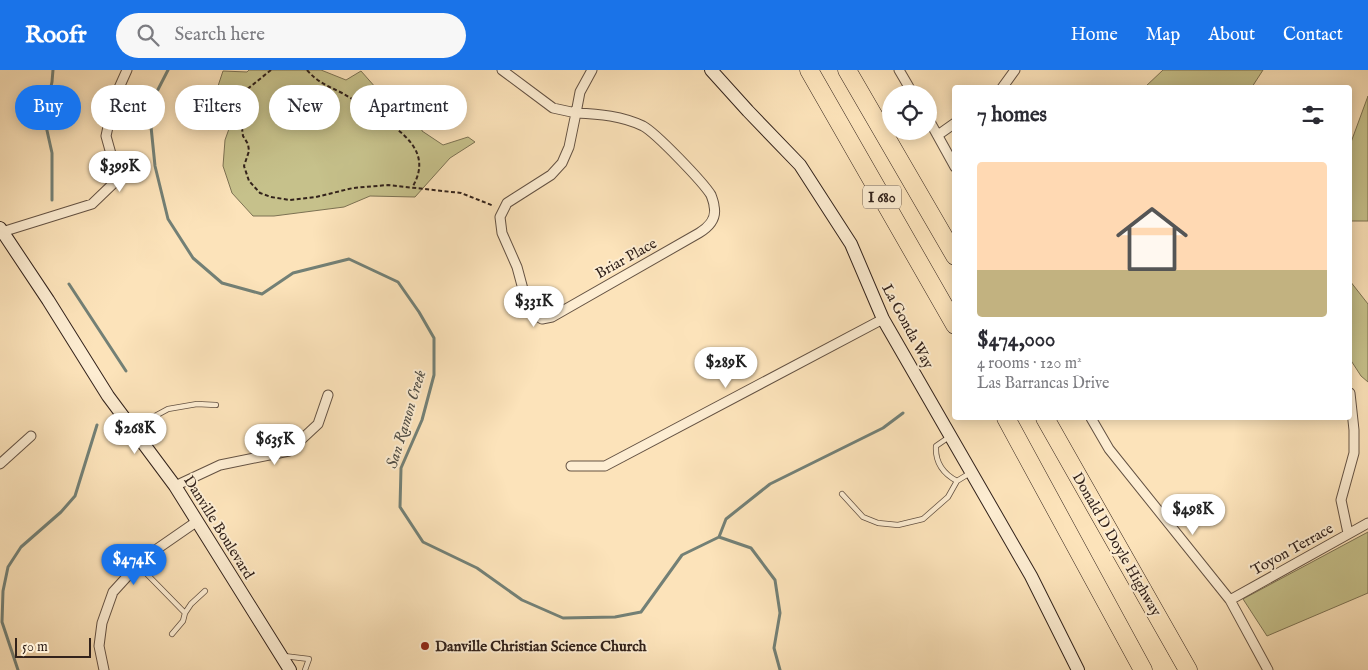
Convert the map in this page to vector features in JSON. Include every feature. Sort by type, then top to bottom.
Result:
[{"type":"highway","name":"I 680","points":[[808,70],[952,320]]},
{"type":"highway","name":"I 680","points":[[847,70],[952,251]]},
{"type":"highway","points":[[1007,420],[1143,670]]},
{"type":"highway","name":"Donald D Doyle Highway","points":[[1046,420],[1188,670]]},
{"type":"street","points":[[1,230],[92,204],[118,179],[106,136],[114,99],[127,70]]},
{"type":"street","points":[[502,70],[553,108],[576,113]]},
{"type":"street","points":[[504,209],[507,203],[551,175],[562,163],[569,147],[580,92],[592,70]]},
{"type":"street","name":"La Gonda Way","points":[[711,70],[748,112],[800,165],[851,244],[883,320],[1030,576],[1078,670]]},
{"type":"street","points":[[899,70],[908,85]]},
{"type":"street","points":[[1004,85],[1015,70]]},
{"type":"street","name":"Briar Place","points":[[504,209],[500,217],[502,233],[517,267],[526,304],[533,314],[542,319],[552,317],[709,227],[715,215],[711,195],[679,158],[646,127],[624,118],[576,113]]},
{"type":"street","points":[[952,125],[938,135],[952,161]]},
{"type":"street","name":"Danville Boulevard","points":[[1,230],[48,300],[108,396],[175,486],[290,670]]},
{"type":"street","points":[[571,466],[605,466],[883,320]]},
{"type":"street","points":[[175,486],[220,465],[289,451],[318,424],[328,395]]},
{"type":"street","points":[[1348,533],[1341,500],[1354,453],[1352,412]]},
{"type":"street","points":[[1092,420],[1109,450],[1230,600],[1268,670]]},
{"type":"street","points":[[0,464],[31,436]]},
{"type":"street","points":[[104,670],[99,646],[102,623],[113,592],[144,558],[196,522]]},
{"type":"street","name":"Toyon Terrace","points":[[1230,600],[1368,523]]},
{"type":"lane","points":[[132,428],[168,410],[197,404],[216,405]]},
{"type":"lane","points":[[950,436],[936,446],[936,456],[946,475],[957,481]]},
{"type":"lane","points":[[842,494],[863,517],[878,523],[898,526],[923,519],[948,497],[957,481],[971,472]]},
{"type":"lane","points":[[138,565],[185,613]]},
{"type":"lane","points":[[172,634],[183,621],[185,613],[191,604],[206,591]]},
{"type":"lane","points":[[280,655],[309,659],[305,670]]},
{"type":"path","points":[[271,70],[245,91],[239,105],[242,136],[248,144],[249,151],[244,166],[249,181],[260,193],[290,200],[316,197],[365,186],[413,186],[461,193],[478,201],[504,209]]},
{"type":"path","points":[[307,70],[313,78],[350,98],[394,126],[408,138],[419,161],[419,173],[413,186]]},
{"type":"shaded area","points":[[249,70],[321,70],[346,80],[361,71],[373,85],[350,85],[350,130],[422,130],[443,145],[468,137],[475,142],[450,158],[415,197],[370,196],[344,207],[274,216],[253,216],[232,193],[223,166],[225,140],[229,130],[259,130],[259,85],[218,85],[223,71],[247,72]]},
{"type":"shaded area","points":[[1163,70],[1263,70],[1253,85],[1147,85]]},
{"type":"shaded area","points":[[1368,96],[1368,221],[1352,221],[1352,140]]},
{"type":"shaded area","points":[[1352,284],[1368,304],[1368,382],[1361,376],[1352,362]]},
{"type":"shaded area","points":[[1368,532],[1368,593],[1267,636],[1243,599]]},
{"type":"waterway","points":[[52,200],[52,153],[44,117],[53,70]]},
{"type":"waterway","name":"San Ramon Creek","points":[[168,70],[149,107],[155,166],[168,219],[193,258],[222,283],[262,294],[293,273],[349,259],[398,282],[434,338],[434,375],[422,420],[401,468],[400,507],[423,542],[477,568],[522,600],[563,618],[615,617],[641,612],[682,555],[719,537],[751,548],[775,580],[780,613],[774,648],[780,670]]},
{"type":"waterway","points":[[69,284],[126,371]]},
{"type":"waterway","points":[[719,537],[726,519],[770,484],[883,428],[903,413]]},
{"type":"waterway","points":[[18,670],[2,622],[3,591],[8,567],[21,547],[61,512],[75,496],[97,425]]},
{"type":"place","name":"Danville Christian Science Church","points":[[425,646]]}]
